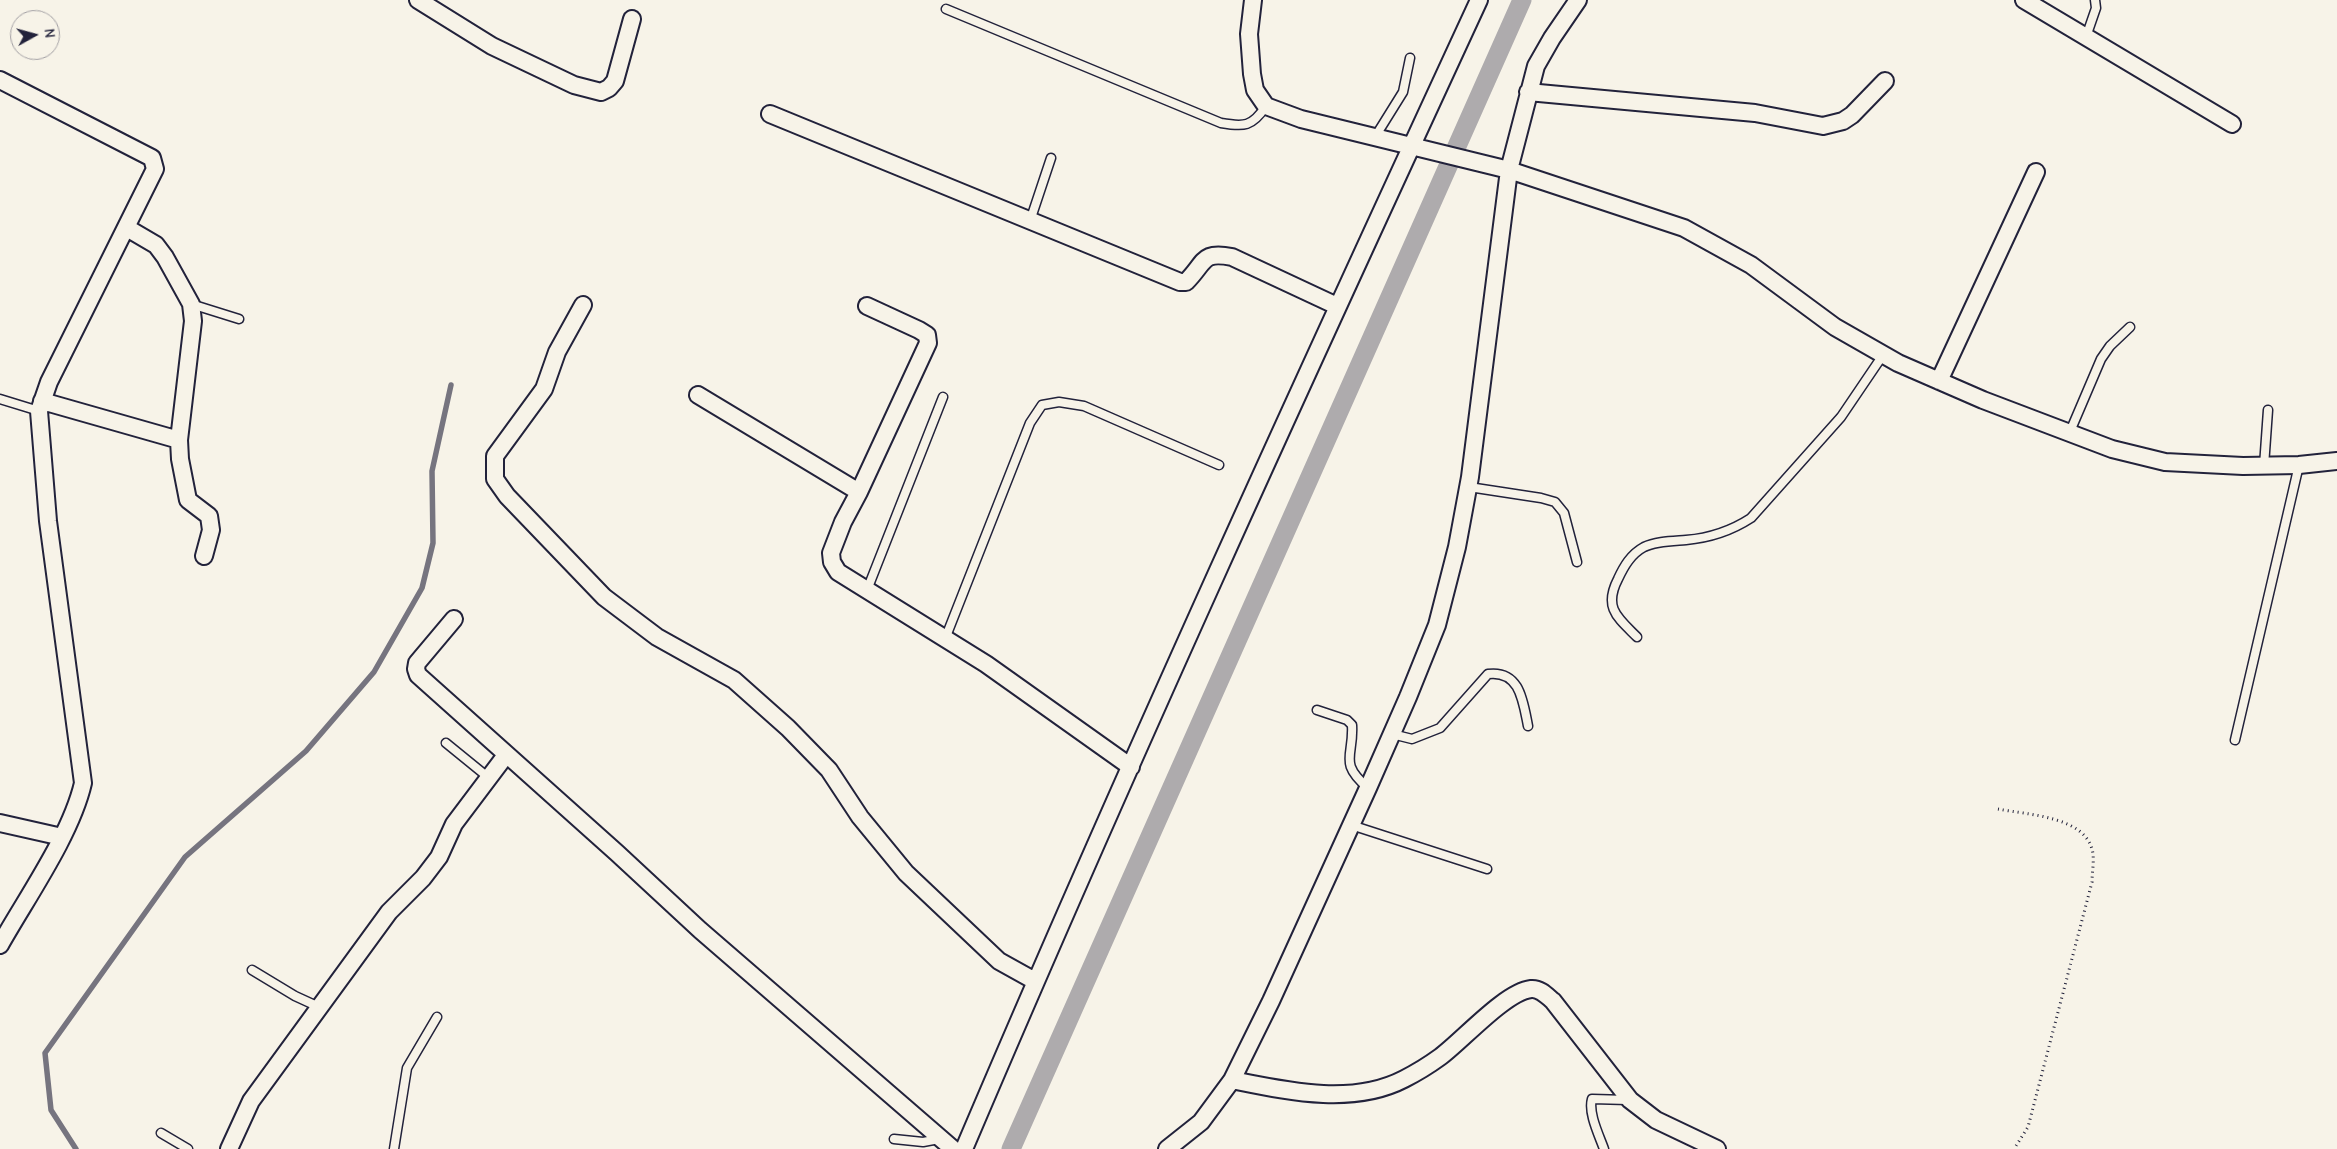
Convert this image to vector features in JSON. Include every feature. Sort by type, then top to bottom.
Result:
[{"type":"street","points":[[1253,0],[1249,34],[1252,74],[1254,90],[1266,106],[1301,119],[1509,170],[1684,228],[1750,265],[1835,327],[1883,354],[1938,381],[2068,434],[2112,449],[2165,462],[2264,466],[2299,465],[2337,460]]},
{"type":"street","points":[[964,1149],[1035,981],[1130,767],[1337,306],[1479,0]]},
{"type":"street","points":[[1167,1149],[1201,1122],[1232,1080],[1368,788],[1437,625],[1468,487],[1509,170],[1536,66],[1552,38],[1578,0]]},
{"type":"street","points":[[2024,0],[2232,124]]},
{"type":"street","points":[[424,2],[492,46],[574,85],[601,92],[609,88],[615,81],[632,19]]},
{"type":"street","points":[[0,80],[152,158],[155,169],[49,382],[41,406],[48,520],[83,783],[78,805],[62,837],[0,945]]},
{"type":"street","points":[[1528,92],[1736,110],[1823,126],[1843,121],[1852,115],[1885,81]]},
{"type":"street","points":[[770,114],[1180,282],[1186,282],[1208,256],[1214,254],[1232,257],[1337,306]]},
{"type":"street","points":[[1938,381],[2036,172]]},
{"type":"street","points":[[127,228],[156,245],[191,304],[194,321],[179,440],[181,467],[188,500],[210,516],[211,530],[204,556]]},
{"type":"street","points":[[583,305],[557,352],[544,389],[495,456],[495,479],[507,496],[604,597],[657,637],[734,680],[788,728],[829,770],[860,817],[906,873],[999,961],[1035,981]]},
{"type":"street","points":[[866,306],[919,330],[927,335],[928,342],[859,492],[843,522],[831,553],[832,562],[838,572],[986,664],[1130,767]]},
{"type":"street","points":[[698,395],[859,492]]},
{"type":"street","points":[[41,406],[179,440]]},
{"type":"street","points":[[454,618],[417,663],[418,675],[700,930],[947,1144]]},
{"type":"street","points":[[229,1149],[251,1101],[389,912],[423,878],[439,858],[454,824],[506,755]]},
{"type":"street","points":[[0,823],[62,837]]},
{"type":"street","points":[[1232,1080],[1289,1091],[1325,1095],[1380,1087],[1403,1080],[1439,1057],[1509,998],[1531,989],[1542,992],[1553,1002],[1630,1100],[1656,1120],[1717,1149]]},
{"type":"lane","points":[[2086,37],[2096,8],[2096,0]]},
{"type":"lane","points":[[946,9],[1220,123],[1248,124],[1258,118],[1266,106]]},
{"type":"lane","points":[[1375,137],[1403,92],[1410,58]]},
{"type":"lane","points":[[1030,221],[1051,158]]},
{"type":"lane","points":[[191,304],[239,319]]},
{"type":"lane","points":[[2068,434],[2101,359],[2110,346],[2130,327]]},
{"type":"lane","points":[[1638,637],[1615,614],[1611,602],[1614,585],[1627,560],[1645,547],[1711,536],[1736,528],[1750,518],[1841,417],[1883,354]]},
{"type":"lane","points":[[867,590],[943,397]]},
{"type":"lane","points":[[0,399],[41,406]]},
{"type":"lane","points":[[946,639],[1030,423],[1042,405],[1059,402],[1084,406],[1219,465]]},
{"type":"lane","points":[[2264,466],[2268,410]]},
{"type":"lane","points":[[2235,740],[2299,465]]},
{"type":"lane","points":[[1468,487],[1541,498],[1555,502],[1564,514],[1577,562]]},
{"type":"lane","points":[[1392,734],[1412,739],[1440,728],[1488,674],[1499,673],[1512,680],[1522,696],[1528,726]]},
{"type":"lane","points":[[1317,710],[1347,720],[1352,725],[1349,767],[1354,776],[1368,788]]},
{"type":"lane","points":[[446,743],[489,778]]},
{"type":"lane","points":[[1351,825],[1487,869]]},
{"type":"lane","points":[[252,970],[295,996],[320,1007]]},
{"type":"lane","points":[[394,1149],[407,1068],[437,1017]]},
{"type":"lane","points":[[1604,1149],[1593,1116],[1592,1099],[1630,1100]]},
{"type":"lane","points":[[161,1133],[188,1149]]},
{"type":"lane","points":[[894,1138],[947,1144]]},
{"type":"path","points":[[1998,808],[2070,823],[2082,832],[2093,852],[2092,882],[2028,1127],[2014,1149]]},
{"type":"waterway","points":[[1011,1149],[1522,0]]},
{"type":"waterway","points":[[76,1149],[51,1110],[45,1053],[185,857],[306,751],[374,672],[422,588],[433,543],[432,471],[451,385]]}]
